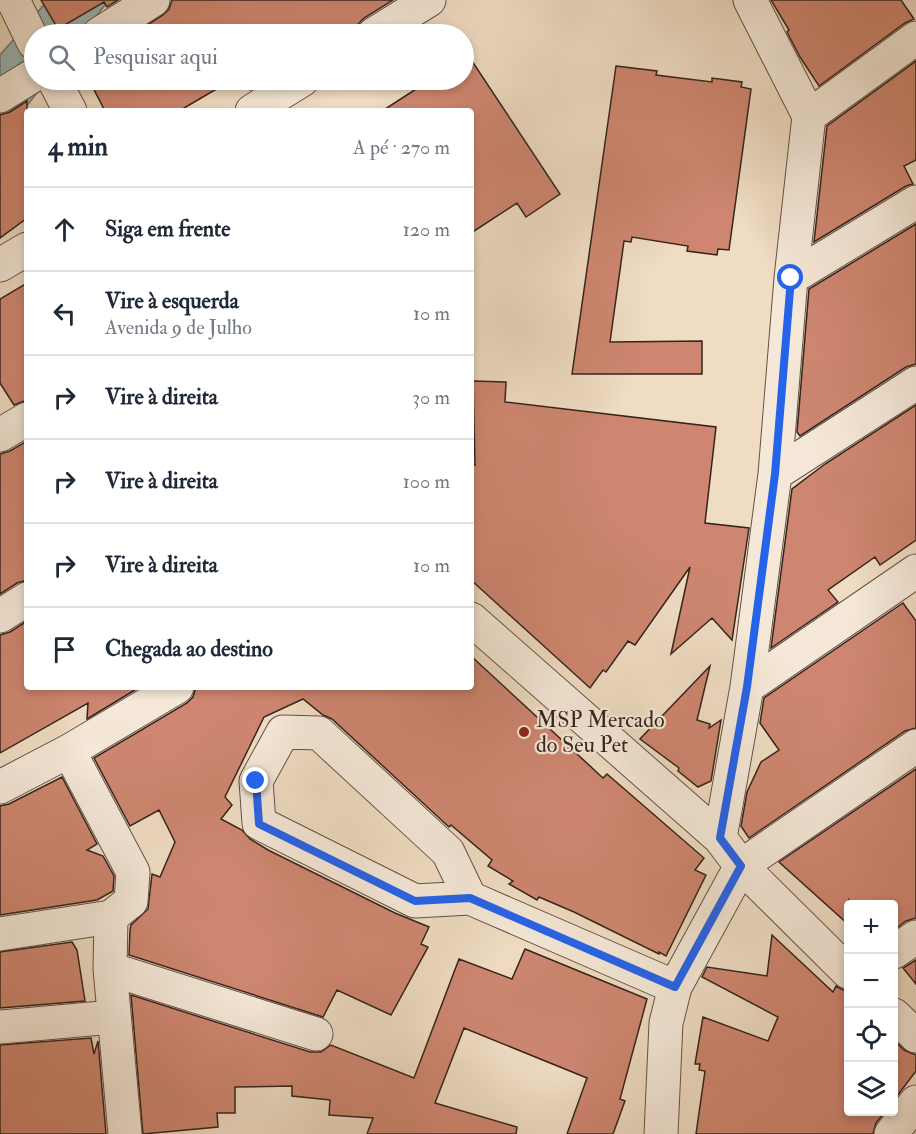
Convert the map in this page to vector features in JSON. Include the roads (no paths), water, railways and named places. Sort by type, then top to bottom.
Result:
[{"type":"street","points":[[13,0],[25,24]]},
{"type":"street","points":[[115,24],[153,0]]},
{"type":"street","points":[[390,24],[429,0]]},
{"type":"street","points":[[720,838],[747,687],[775,474],[791,278],[809,116],[750,0]]},
{"type":"street","points":[[809,116],[916,38]]},
{"type":"street","points":[[0,96],[24,81]]},
{"type":"street","points":[[59,90],[68,108]]},
{"type":"street","points":[[257,108],[286,90]]},
{"type":"street","points":[[791,278],[916,202]]},
{"type":"street","points":[[0,265],[24,251]]},
{"type":"street","points":[[775,474],[916,383]]},
{"type":"street","points":[[0,435],[24,421]]},
{"type":"street","points":[[747,687],[916,571]]},
{"type":"street","points":[[0,616],[24,601]]},
{"type":"street","points":[[474,622],[720,838],[741,866],[844,967]]},
{"type":"street","points":[[0,787],[69,751],[172,690]]},
{"type":"street","points":[[470,898],[448,852],[319,733],[283,732],[256,781],[259,824],[415,901],[470,898],[675,987]]},
{"type":"street","points":[[661,1134],[666,1023],[675,987],[741,866],[916,746]]},
{"type":"street","points":[[0,934],[111,917],[131,901],[133,872],[69,751]]},
{"type":"street","points":[[111,917],[110,969],[113,1017],[125,1134]]},
{"type":"street","points":[[898,949],[916,937]]},
{"type":"street","points":[[110,969],[316,1034]]},
{"type":"street","points":[[0,1027],[113,1017]]},
{"type":"street","points":[[898,1019],[916,1036]]},
{"type":"street","points":[[891,1134],[916,1102]]},
{"type":"water","points":[[48,0],[109,0],[90,24],[27,24]]},
{"type":"water","points":[[24,28],[24,90],[39,90],[0,140],[0,55]]},
{"type":"place","name":"MSP Mercado do Seu Pet","points":[[524,732]]}]
